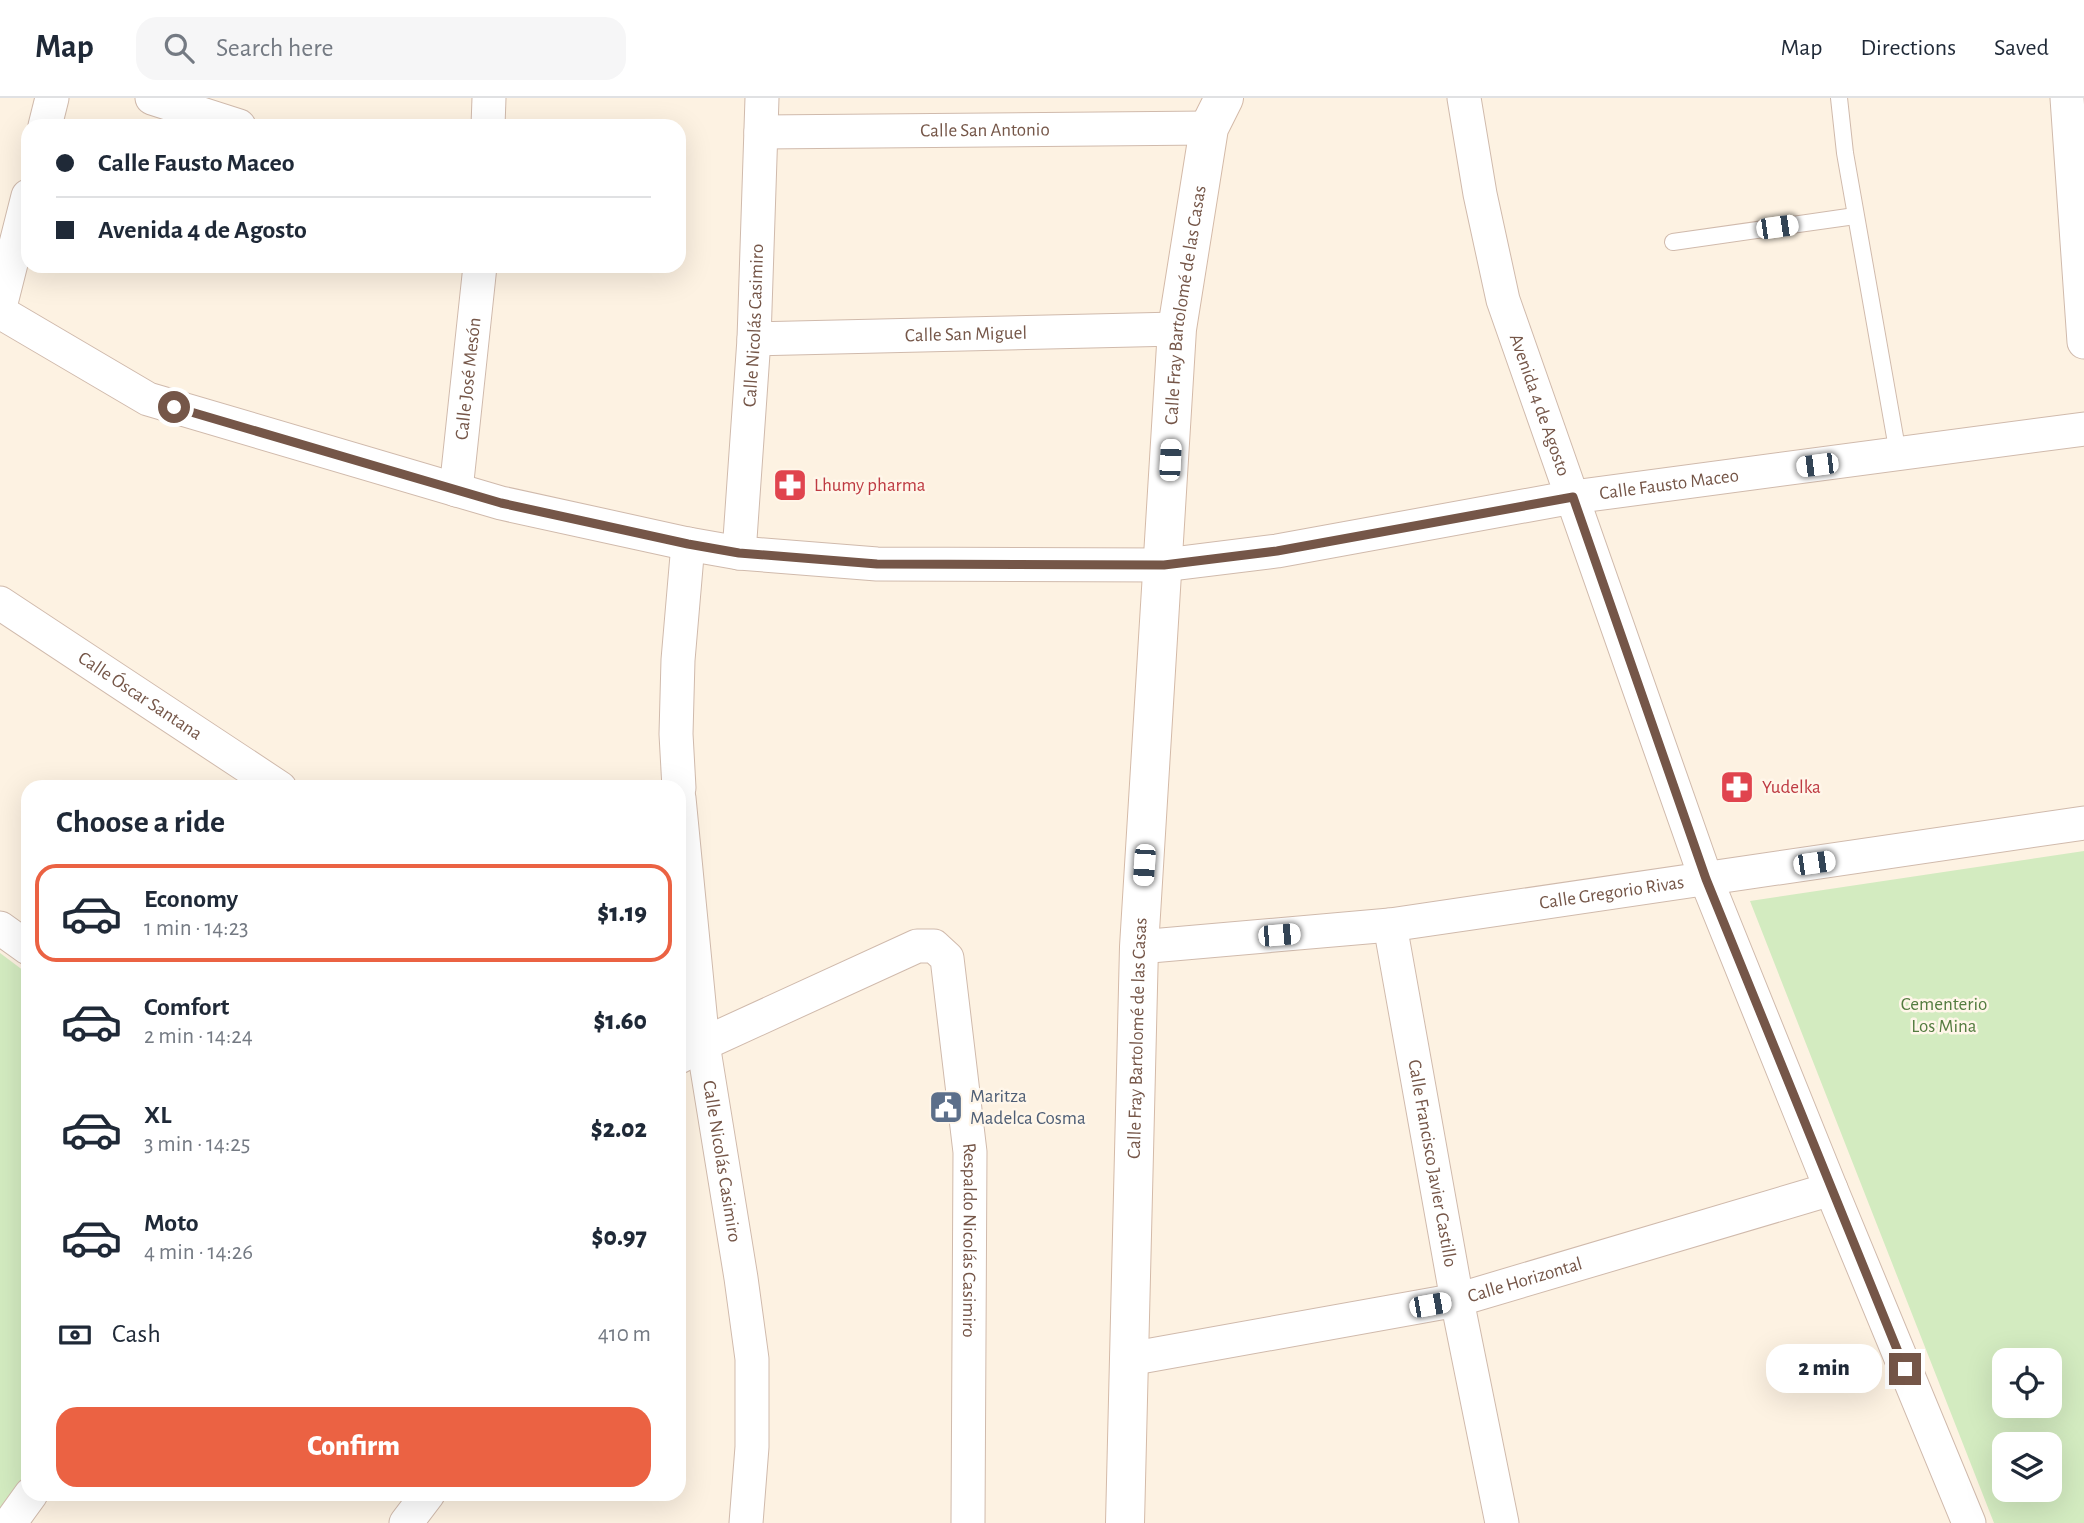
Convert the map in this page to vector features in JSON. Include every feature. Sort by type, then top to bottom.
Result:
[{"type":"main road","name":"Calle Fray Bartolomé de las Casas","points":[[1125,1523],[1139,947],[1177,329],[1217,113]]},
{"type":"street","points":[[48,119],[52,98]]},
{"type":"street","points":[[152,98],[217,119]]},
{"type":"street","points":[[488,119],[489,98]]},
{"type":"street","name":"Calle Nicolás Casimiro","points":[[739,553],[754,339],[762,98]]},
{"type":"street","name":"Avenida 4 de Agosto","points":[[1464,98],[1480,194],[1503,300],[1706,879],[1969,1523]]},
{"type":"street","points":[[2067,98],[2082,260],[2084,342]]},
{"type":"street","name":"Calle San Antonio","points":[[761,131],[1217,113]]},
{"type":"street","points":[[0,310],[21,224]]},
{"type":"street","name":"Calle José Mesón","points":[[456,490],[479,273]]},
{"type":"street","name":"Calle Fausto Maceo","points":[[0,310],[148,399],[456,490],[501,503],[739,553],[877,564],[1164,565],[1277,551],[1573,497],[2084,429]]},
{"type":"street","name":"Calle San Miguel","points":[[754,339],[1177,329]]},
{"type":"street","points":[[678,780],[678,660],[688,544]]},
{"type":"street","name":"Calle Óscar Santana","points":[[0,603],[268,780]]},
{"type":"street","name":"Calle Gregorio Rivas","points":[[1139,947],[1390,925],[2084,823]]},
{"type":"street","name":"Calle Francisco Javier Castillo","points":[[1390,925],[1457,1300],[1502,1523]]},
{"type":"street","points":[[0,928],[21,943]]},
{"type":"street","name":"Respaldo Nicolás Casimiro","points":[[691,1051],[917,946],[934,946],[947,958],[970,1152],[968,1523]]},
{"type":"street","name":"Calle Nicolás Casimiro","points":[[686,955],[691,1051],[741,1278],[751,1359],[752,1447],[746,1523]]},
{"type":"street","name":"Calle Horizontal","points":[[1129,1359],[1457,1300],[1831,1189]]},
{"type":"street","points":[[10,1523],[27,1501]]},
{"type":"street","points":[[406,1523],[423,1501]]},
{"type":"lane","points":[[1839,98],[1855,216],[1898,454]]},
{"type":"lane","points":[[1673,242],[1855,216]]},
{"type":"green space","name":"Cementerio Los Mina","points":[[2084,851],[2084,1523],[1994,1523],[1750,901]]},
{"type":"green space","points":[[0,953],[21,969],[21,1482],[0,1509]]},
{"type":"place","name":"Lhumy pharma","points":[[790,485]]},
{"type":"place","name":"Yudelka","points":[[1737,787]]},
{"type":"place","name":"Maritza Madelca Cosma","points":[[946,1107]]},
{"type":"route","points":[[174,407],[501,503],[739,553],[877,564],[1164,565],[1277,551],[1573,497],[1706,879],[1905,1369]]}]
